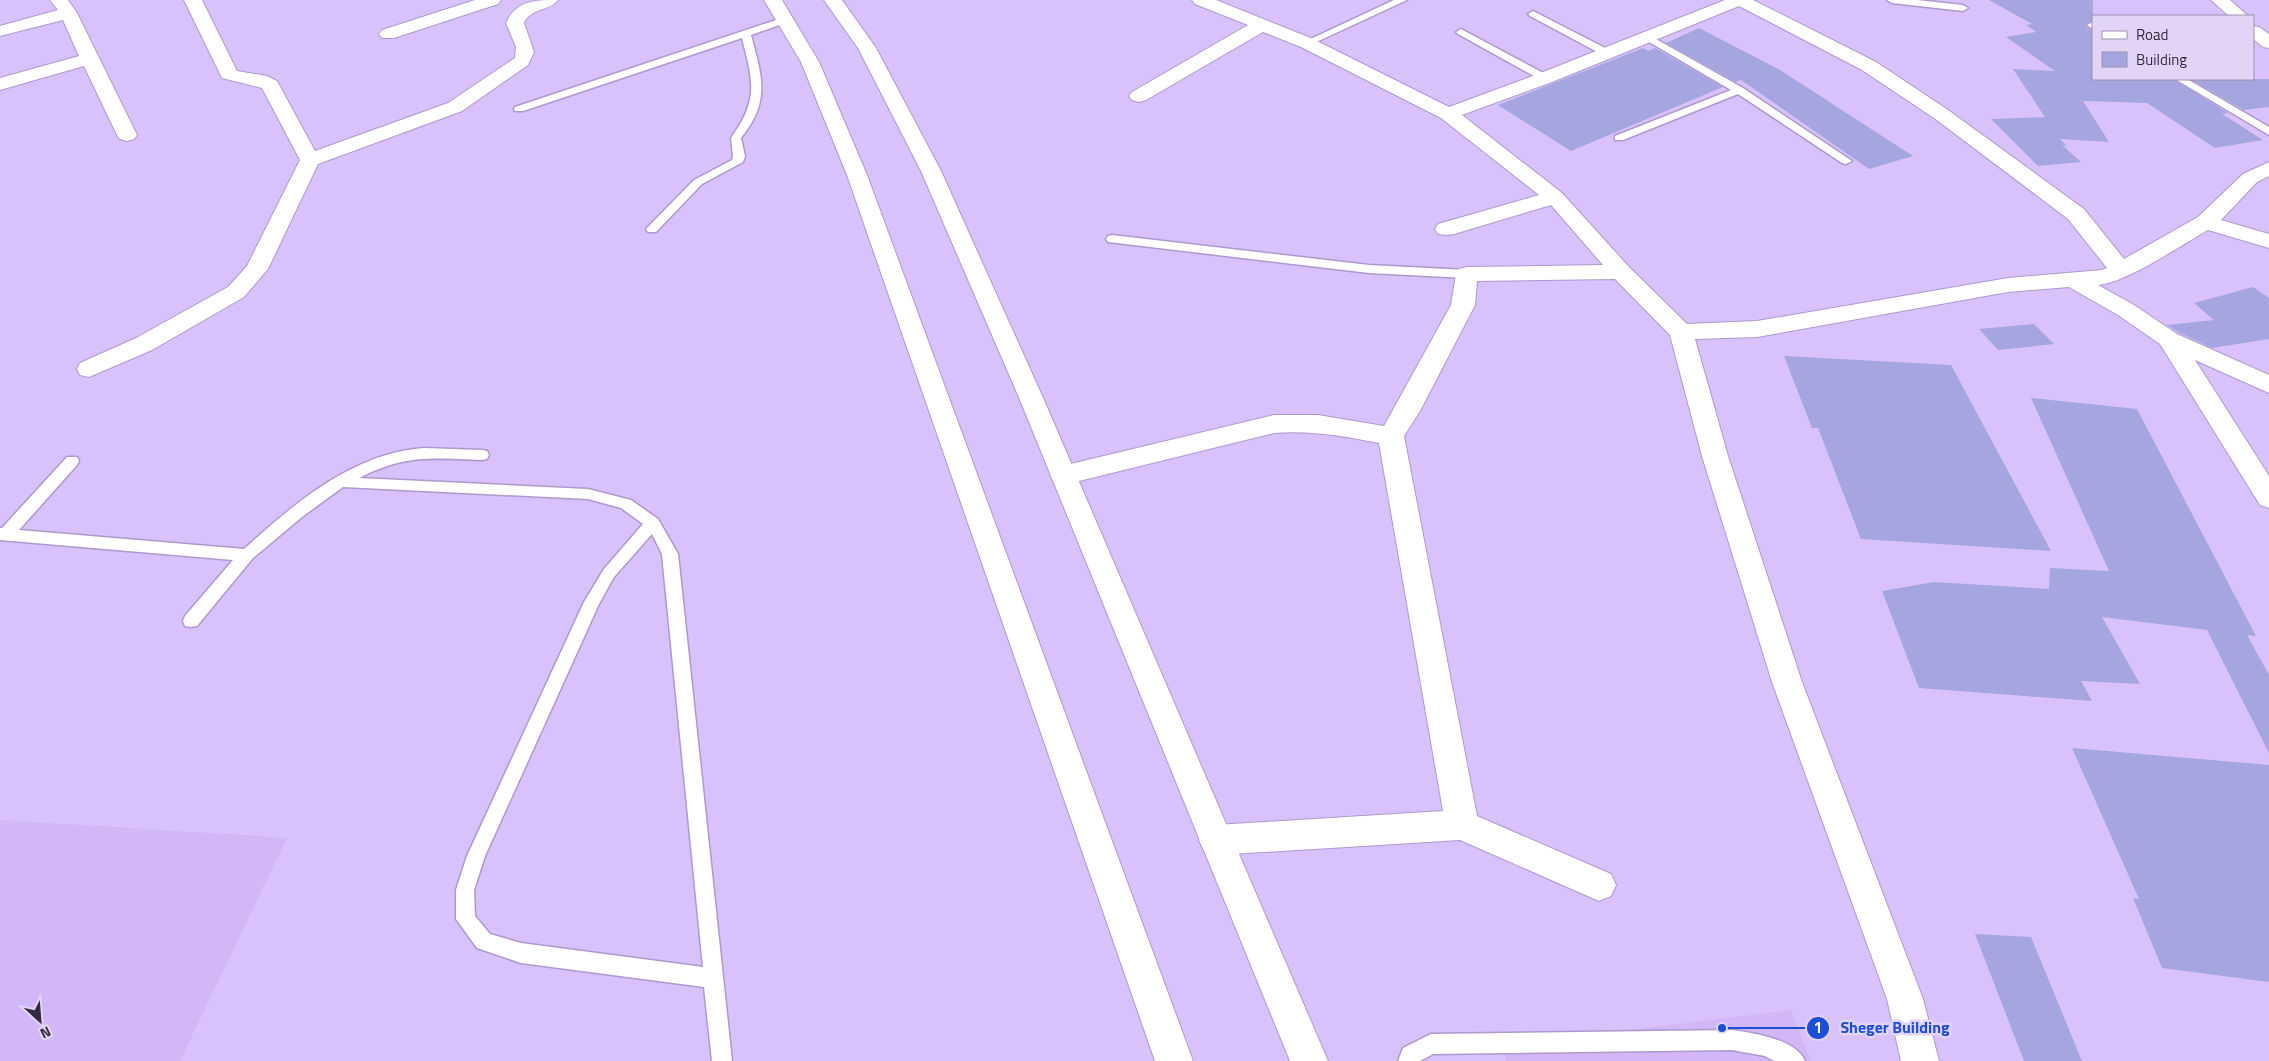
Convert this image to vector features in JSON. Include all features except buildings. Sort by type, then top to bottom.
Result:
[{"type":"street","points":[[193,0],[229,74],[236,78],[262,80],[270,85],[310,160]]},
{"type":"street","points":[[388,34],[492,0]]},
{"type":"street","points":[[89,369],[144,344],[236,292],[257,268],[310,160],[435,116],[468,99],[522,61],[527,54],[515,24],[517,16],[525,10],[549,0]]},
{"type":"street","points":[[833,0],[867,48],[931,170],[1064,475],[1309,1061]]},
{"type":"street","points":[[1201,0],[1307,43],[1448,114],[1555,197],[1622,272],[1681,332],[1715,456],[1787,682],[1905,999],[1920,1061]]},
{"type":"street","points":[[1448,114],[1607,54],[1740,0],[1869,66],[1941,114],[2076,214],[2121,270]]},
{"type":"street","points":[[2220,0],[2238,15]]},
{"type":"street","points":[[0,31],[63,6],[127,135]]},
{"type":"street","points":[[779,10],[810,62],[857,175],[1174,1061]]},
{"type":"street","points":[[1139,96],[1262,25]]},
{"type":"street","points":[[2254,32],[2269,43]]},
{"type":"street","points":[[0,84],[90,58]]},
{"type":"street","points":[[1681,332],[1757,329],[2008,285],[2106,277],[2206,222],[2250,178],[2269,168]]},
{"type":"street","points":[[1446,229],[1555,197]]},
{"type":"street","points":[[2206,222],[2269,242]]},
{"type":"street","points":[[1462,826],[1391,436],[1407,411],[1463,305],[1466,274],[1622,272]]},
{"type":"street","points":[[2073,280],[2126,310],[2169,339],[2269,385]]},
{"type":"street","points":[[2169,339],[2269,498]]},
{"type":"street","points":[[1064,475],[1274,424],[1293,422],[1316,423],[1391,436]]},
{"type":"street","points":[[1216,840],[1462,826],[1599,885]]},
{"type":"lane","points":[[1307,43],[1402,0]]},
{"type":"lane","points":[[1892,0],[1963,8]]},
{"type":"lane","points":[[519,109],[746,32],[779,10]]},
{"type":"lane","points":[[1533,14],[1607,54]]},
{"type":"lane","points":[[652,228],[698,182],[737,162],[739,156],[736,138],[744,128],[757,98],[757,78],[746,32]]},
{"type":"lane","points":[[1461,32],[1545,78]]},
{"type":"lane","points":[[1647,37],[1739,90],[1846,161]]},
{"type":"lane","points":[[2182,80],[2269,132]]},
{"type":"lane","points":[[1619,138],[1739,90]]},
{"type":"lane","points":[[1112,239],[1369,269],[1466,274]]},
{"type":"lane","points":[[191,621],[247,555],[296,514],[340,482],[391,458],[430,453],[482,455]]},
{"type":"lane","points":[[3,534],[72,461]]},
{"type":"lane","points":[[340,482],[588,494],[626,504],[653,523],[670,554],[722,1061]]},
{"type":"lane","points":[[653,523],[610,573],[592,602],[476,856],[465,890],[466,919],[484,942],[521,953],[714,978]]},
{"type":"lane","points":[[3,534],[247,555]]},
{"type":"lane","points":[[1408,1061],[1410,1054],[1431,1044],[1732,1040],[1767,1046],[1795,1061]]},
{"type":"shaded area","points":[[0,820],[287,838],[180,1061],[0,1061]]},
{"type":"shaded area","points":[[1791,1010],[1811,1061],[1506,1061],[1502,1046]]},
{"type":"place","name":"Sheger Building","points":[[1722,1028]]}]
